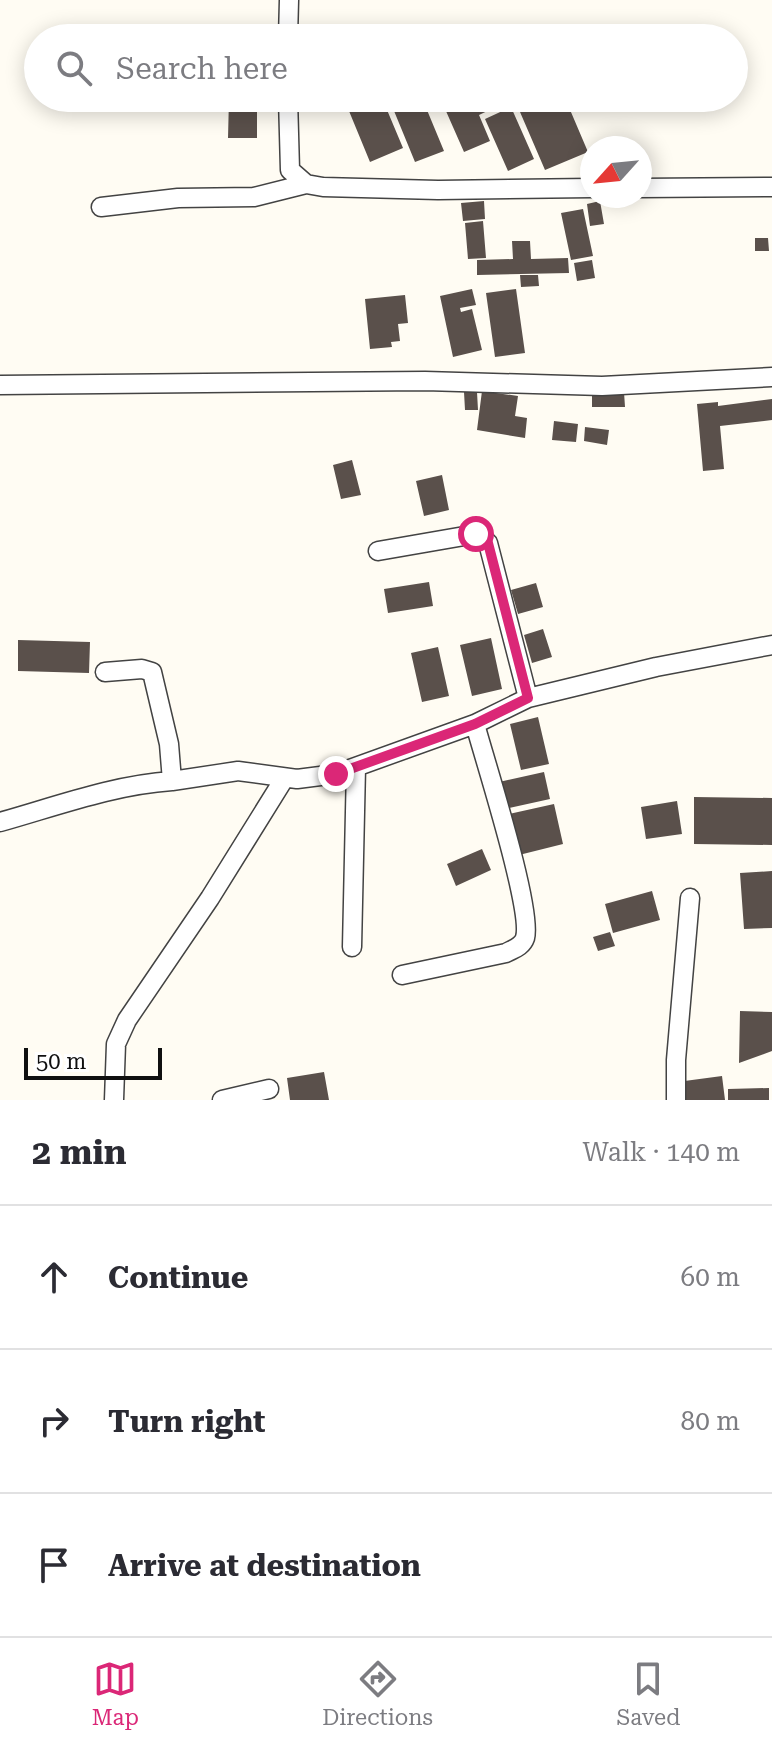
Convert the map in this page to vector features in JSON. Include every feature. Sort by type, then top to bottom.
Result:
[{"type":"street","points":[[288,24],[289,0]]},
{"type":"street","points":[[288,112],[290,170],[306,184]]},
{"type":"street","points":[[101,207],[178,198],[254,197],[306,184],[438,190],[580,188]]},
{"type":"street","points":[[652,188],[772,187]]},
{"type":"street","points":[[0,385],[425,381],[602,386],[772,377]]},
{"type":"street","points":[[378,551],[476,534],[488,543],[528,698]]},
{"type":"street","points":[[0,822],[74,799],[238,771],[284,779],[319,777],[356,767],[475,724],[528,698],[656,667],[772,645]]},
{"type":"street","points":[[105,672],[142,669],[152,672],[169,744],[172,781]]},
{"type":"street","points":[[402,975],[506,953],[525,940],[526,923],[514,867],[475,724]]},
{"type":"street","points":[[352,947],[356,767]]},
{"type":"street","points":[[114,1100],[116,1044],[127,1020],[210,898],[284,779]]},
{"type":"street","points":[[676,1100],[676,1060],[690,898]]},
{"type":"street","points":[[222,1100],[269,1089]]},
{"type":"building","points":[[229,112],[257,112],[257,138],[228,138]]},
{"type":"building","points":[[349,112],[388,112],[403,148],[370,162]]},
{"type":"building","points":[[394,112],[428,112],[444,151],[415,162]]},
{"type":"building","points":[[446,112],[485,112],[479,115],[490,141],[464,152]]},
{"type":"building","points":[[500,112],[513,112],[534,159],[508,171],[485,119]]},
{"type":"building","points":[[520,112],[571,112],[581,136],[580,155],[545,170]]},
{"type":"building","points":[[484,201],[485,219],[463,221],[461,203]]},
{"type":"building","points":[[588,208],[601,208],[604,224],[590,226]]},
{"type":"building","points":[[583,209],[593,256],[571,260],[561,213]]},
{"type":"building","points":[[483,221],[486,258],[468,259],[465,223]]},
{"type":"building","points":[[755,238],[768,238],[769,251],[755,251]]},
{"type":"building","points":[[512,241],[530,241],[531,259],[568,258],[569,273],[477,275],[477,260],[513,259]]},
{"type":"building","points":[[592,260],[595,278],[577,281],[574,263]]},
{"type":"building","points":[[520,275],[538,275],[539,286],[521,287]]},
{"type":"building","points":[[472,289],[476,305],[460,308],[461,312],[472,309],[482,350],[453,357],[440,296]]},
{"type":"building","points":[[516,289],[525,353],[495,357],[486,293]]},
{"type":"building","points":[[405,295],[408,323],[398,324],[400,341],[391,342],[392,347],[370,349],[365,299]]},
{"type":"building","points":[[482,391],[518,396],[515,416],[527,418],[525,438],[477,430]]},
{"type":"building","points":[[464,392],[477,392],[478,410],[465,410]]},
{"type":"building","points":[[624,392],[625,407],[592,407],[592,393]]},
{"type":"building","points":[[772,399],[772,420],[720,426],[724,469],[703,471],[697,404],[718,402],[718,406]]},
{"type":"building","points":[[554,421],[578,424],[576,442],[552,440]]},
{"type":"building","points":[[585,427],[609,430],[607,445],[584,441]]},
{"type":"building","points":[[352,460],[361,495],[341,499],[333,465]]},
{"type":"building","points":[[442,475],[449,510],[424,516],[416,481]]},
{"type":"building","points":[[429,582],[433,606],[388,613],[384,589]]},
{"type":"building","points":[[536,583],[543,607],[518,614],[511,590]]},
{"type":"building","points":[[543,629],[552,657],[532,663],[524,635]]},
{"type":"building","points":[[491,638],[502,689],[472,696],[460,645]]},
{"type":"building","points":[[18,640],[90,642],[89,673],[18,671]]},
{"type":"building","points":[[438,647],[449,696],[422,702],[411,653]]},
{"type":"building","points":[[538,717],[549,764],[521,770],[510,724]]},
{"type":"building","points":[[544,772],[550,799],[505,809],[499,782]]},
{"type":"building","points":[[694,797],[772,798],[772,845],[694,844]]},
{"type":"building","points":[[677,801],[682,834],[646,839],[641,807]]},
{"type":"building","points":[[554,804],[563,844],[519,855],[509,814]]},
{"type":"building","points":[[482,849],[491,870],[456,886],[447,864]]},
{"type":"building","points":[[772,871],[772,928],[744,929],[740,873]]},
{"type":"building","points":[[652,891],[660,920],[613,933],[605,904]]},
{"type":"building","points":[[610,932],[615,946],[598,951],[593,937]]},
{"type":"building","points":[[740,1011],[772,1012],[772,1051],[739,1063]]},
{"type":"building","points":[[324,1072],[329,1100],[290,1100],[287,1078]]},
{"type":"building","points":[[722,1076],[725,1100],[679,1100],[677,1082]]},
{"type":"building","points":[[769,1088],[769,1100],[728,1100],[728,1089]]},
{"type":"route","points":[[336,774],[475,724],[528,698],[488,543],[476,534]]}]
